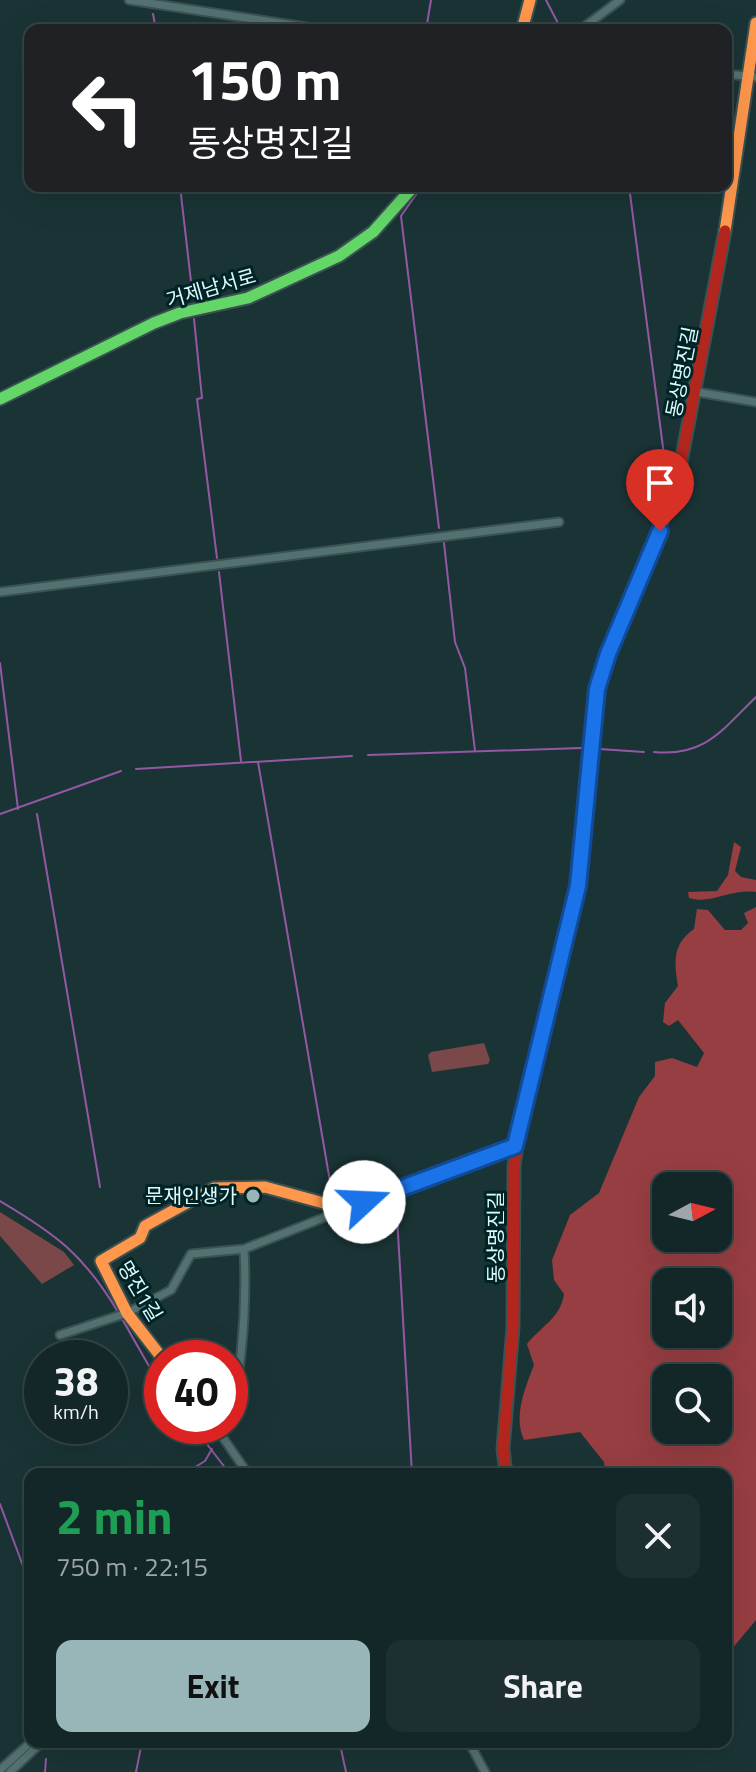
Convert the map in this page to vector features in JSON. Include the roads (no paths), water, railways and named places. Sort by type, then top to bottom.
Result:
[{"type":"street","points":[[129,0],[287,24]]},
{"type":"street","points":[[524,24],[530,0]]},
{"type":"street","points":[[588,24],[620,0]]},
{"type":"street","name":"동상명진길","points":[[732,191],[752,76],[756,23]]},
{"type":"street","points":[[732,74],[752,76]]},
{"type":"street","name":"거제남서로","points":[[0,399],[154,323],[180,313],[248,298],[326,262],[355,247],[373,232],[409,192]]},
{"type":"street","name":"동상명진길","points":[[505,1468],[503,1449],[513,1327],[515,1146],[575,901],[597,689],[677,483],[697,392],[732,192]]},
{"type":"street","points":[[697,392],[756,402]]},
{"type":"street","points":[[0,592],[559,522]]},
{"type":"street","points":[[60,1335],[121,1315],[171,1290],[191,1254],[244,1249],[515,1146]]},
{"type":"street","name":"명진1길","points":[[145,1340],[121,1315],[101,1261],[140,1238],[145,1226],[214,1188],[265,1187],[331,1205],[338,1212]]},
{"type":"street","points":[[243,1340],[244,1249]]},
{"type":"street","points":[[229,1444],[244,1468]]},
{"type":"street","points":[[0,1770],[24,1748]]},
{"type":"street","points":[[10,1772],[36,1748]]},
{"type":"street","points":[[472,1748],[485,1772]]},
{"type":"waterway","points":[[427,24],[431,0]]},
{"type":"waterway","points":[[546,0],[558,24]]},
{"type":"waterway","points":[[153,14],[155,24]]},
{"type":"waterway","points":[[181,192],[193,299]]},
{"type":"waterway","points":[[418,192],[401,216],[439,528]]},
{"type":"waterway","points":[[630,192],[668,486]]},
{"type":"waterway","points":[[194,319],[202,398],[197,399],[217,558]]},
{"type":"waterway","points":[[444,543],[455,642],[465,668],[475,751]]},
{"type":"waterway","points":[[219,572],[241,761]]},
{"type":"waterway","points":[[0,663],[18,809]]},
{"type":"waterway","points":[[654,752],[687,750],[700,745],[722,730],[756,697]]},
{"type":"waterway","points":[[368,755],[581,748]]},
{"type":"waterway","points":[[599,749],[644,752]]},
{"type":"waterway","points":[[136,769],[352,756]]},
{"type":"waterway","points":[[258,762],[333,1199]]},
{"type":"waterway","points":[[0,814],[121,771]]},
{"type":"waterway","points":[[37,814],[100,1187]]},
{"type":"waterway","points":[[396,1199],[412,1468]]},
{"type":"waterway","points":[[0,1201],[37,1224],[67,1248],[93,1275],[118,1312]]},
{"type":"waterway","points":[[121,1317],[144,1357]]},
{"type":"waterway","points":[[207,1444],[225,1468]]},
{"type":"waterway","points":[[194,1468],[205,1461],[212,1449]]},
{"type":"waterway","points":[[0,1504],[24,1569]]},
{"type":"waterway","points":[[136,1772],[141,1748]]},
{"type":"waterway","points":[[341,1748],[346,1772]]},
{"type":"waterway","points":[[45,1772],[46,1759]]},
{"type":"place","name":"문재인생가","points":[[253,1196]]}]
